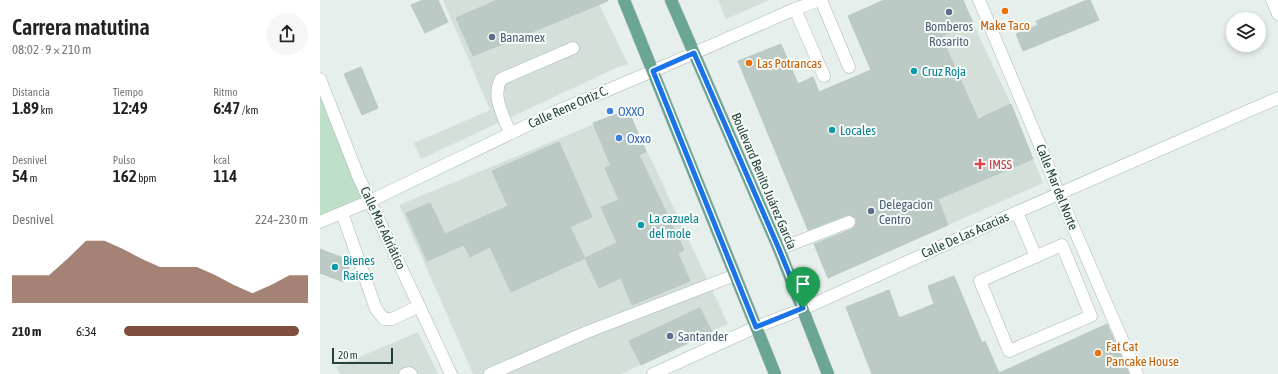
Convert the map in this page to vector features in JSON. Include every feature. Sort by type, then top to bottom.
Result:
[{"type":"main road","points":[[624,0],[775,374]]},
{"type":"main road","name":"Boulevard Benito Juárez García","points":[[671,0],[779,249],[828,374]]},
{"type":"street","name":"Calle Rene Ortiz C.","points":[[320,222],[370,201],[553,113],[795,9],[820,0]]},
{"type":"street","points":[[820,0],[849,67]]},
{"type":"street","name":"Calle Mar del Norte","points":[[979,0],[1137,374]]},
{"type":"street","points":[[1272,0],[1278,14]]},
{"type":"street","points":[[795,9],[824,76]]},
{"type":"street","points":[[510,133],[497,94],[497,85],[501,79],[572,48]]},
{"type":"street","name":"Calle Mar Adriático","points":[[320,79],[359,178],[451,374]]},
{"type":"street","name":"Calle De Las Acacias","points":[[653,374],[756,327],[803,308],[1017,212],[1278,98]]},
{"type":"street","points":[[1017,212],[1036,257]]},
{"type":"street","points":[[342,213],[376,309],[384,319],[392,319],[419,306]]},
{"type":"street","points":[[779,249],[849,222]]},
{"type":"street","points":[[1062,246],[1091,316],[1009,351],[980,281],[1036,257],[1062,246]]},
{"type":"street","points":[[490,374],[587,332],[735,275]]},
{"type":"street","points":[[405,374],[411,374]]},
{"type":"shaded area","points":[[443,0],[597,0],[628,64],[616,68],[421,159],[414,143],[490,110]]},
{"type":"shaded area","points":[[718,0],[770,0],[726,19]]},
{"type":"shaded area","name":"IMSS","points":[[973,23],[1011,104],[1043,183],[948,225],[917,145],[991,113],[977,118],[941,36]]},
{"type":"shaded area","points":[[628,110],[728,324],[621,374],[473,374],[399,205]]},
{"type":"shaded area","points":[[418,332],[438,374],[340,374],[336,367]]},
{"type":"green space","points":[[320,79],[370,201],[320,222]]},
{"type":"building","points":[[423,0],[438,0],[448,22],[425,33],[411,5]]},
{"type":"building","name":"Banamex","points":[[497,0],[608,1],[473,56],[456,18]]},
{"type":"building","points":[[884,0],[963,0],[973,23],[941,36],[978,119],[1011,104],[1033,159],[938,199],[948,225],[828,278],[814,244],[852,229],[856,224],[856,219],[851,215],[847,215],[808,230],[738,61],[781,44],[798,84],[813,77],[819,92],[871,70],[848,16]]},
{"type":"building","points":[[1090,0],[1099,20],[1023,51],[1016,34],[1038,25],[1036,21]]},
{"type":"building","points":[[361,67],[378,108],[362,115],[344,74]]},
{"type":"building","name":"La cazuela del mole","points":[[628,110],[646,152],[639,155],[684,250],[678,253],[690,281],[632,305],[621,278],[599,288],[585,258],[617,243],[601,207],[619,200],[605,168],[611,166],[593,123]]},
{"type":"building","points":[[559,142],[592,217],[570,227],[585,258],[511,292],[490,247],[470,257],[464,245],[427,261],[406,213],[430,203],[445,234],[508,206],[492,171]]},
{"type":"building","name":"Bienes Raices","points":[[320,249],[351,261],[344,282],[320,273]]},
{"type":"building","points":[[954,276],[982,343],[985,341],[999,373],[1107,324],[1129,374],[872,374],[846,307],[889,290],[899,318],[934,304],[928,286]]},
{"type":"building","name":"Santander","points":[[700,308],[712,332],[641,365],[629,341]]},
{"type":"place","name":"Make Taco","points":[[1005,11]]},
{"type":"place","name":"Bomberos Rosarito","points":[[949,12]]},
{"type":"place","name":"Banamex","points":[[492,37]]},
{"type":"place","name":"Las Potrancas","points":[[749,63]]},
{"type":"place","name":"Cruz Roja","points":[[914,71]]},
{"type":"place","name":"OXXO","points":[[610,111]]},
{"type":"place","name":"Locales","points":[[832,130]]},
{"type":"place","name":"Oxxo","points":[[619,138]]},
{"type":"place","name":"IMSS","points":[[980,164]]},
{"type":"place","name":"Delegacion Centro","points":[[871,211]]},
{"type":"place","name":"La cazuela del mole","points":[[641,225]]},
{"type":"place","name":"Bienes Raices","points":[[335,267]]},
{"type":"place","name":"Santander","points":[[670,336]]},
{"type":"place","name":"Fat Cat Pancake House","points":[[1098,353]]},
{"type":"route","points":[[694,53],[803,308],[756,327],[653,71],[694,53]]}]
